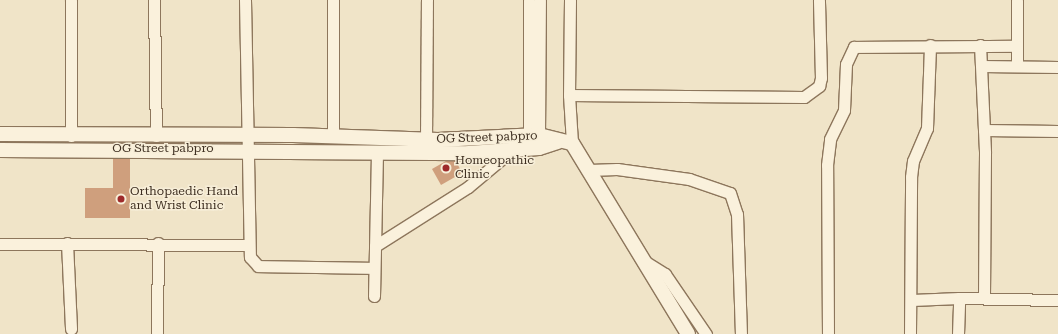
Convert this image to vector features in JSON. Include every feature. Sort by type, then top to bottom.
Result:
[{"type":"street","points":[[71,0],[71,136]]},
{"type":"street","points":[[154,0],[156,136]]},
{"type":"street","points":[[245,0],[250,258],[258,266],[374,268]]},
{"type":"street","points":[[333,0],[333,136]]},
{"type":"street","points":[[426,140],[427,0]]},
{"type":"street","points":[[529,0],[534,142]]},
{"type":"street","points":[[534,142],[540,0]]},
{"type":"street","points":[[570,0],[569,95],[572,143],[688,334]]},
{"type":"street","points":[[569,95],[804,97],[819,86],[821,78],[819,0]]},
{"type":"street","points":[[1016,0],[1016,66]]},
{"type":"street","points":[[828,334],[827,165],[830,139],[844,110],[848,55],[854,47],[861,45],[1016,46]]},
{"type":"street","points":[[910,334],[912,300],[910,177],[913,161],[927,128],[930,45]]},
{"type":"street","points":[[980,45],[984,130],[984,298]]},
{"type":"street","points":[[982,66],[1058,67]]},
{"type":"street","points":[[984,130],[1058,131]]},
{"type":"street","name":"OG Street pabpro","points":[[0,134],[71,136],[333,136],[426,140],[572,143]]},
{"type":"street","name":"OG Street pabpro","points":[[0,150],[249,150],[377,152],[511,151],[534,142]]},
{"type":"street","points":[[375,246],[468,187],[511,151]]},
{"type":"street","points":[[374,296],[377,152]]},
{"type":"street","points":[[589,170],[617,169],[689,179],[730,193],[737,214],[741,334]]},
{"type":"street","points":[[67,243],[71,329]]},
{"type":"street","points":[[0,244],[158,243],[249,245]]},
{"type":"street","points":[[157,334],[158,243]]},
{"type":"street","points":[[644,261],[665,274],[706,334]]},
{"type":"street","points":[[912,300],[959,298],[1058,300]]},
{"type":"street","points":[[958,334],[959,298]]},
{"type":"building","points":[[113,159],[130,159],[130,218],[85,218],[85,188],[113,188]]},
{"type":"building","points":[[446,161],[456,161],[462,173],[441,185],[432,169]]},
{"type":"place","name":"Homeopathic Clinic","points":[[446,168]]},
{"type":"place","name":"Orthopaedic Hand and Wrist Clinic","points":[[121,199]]}]
